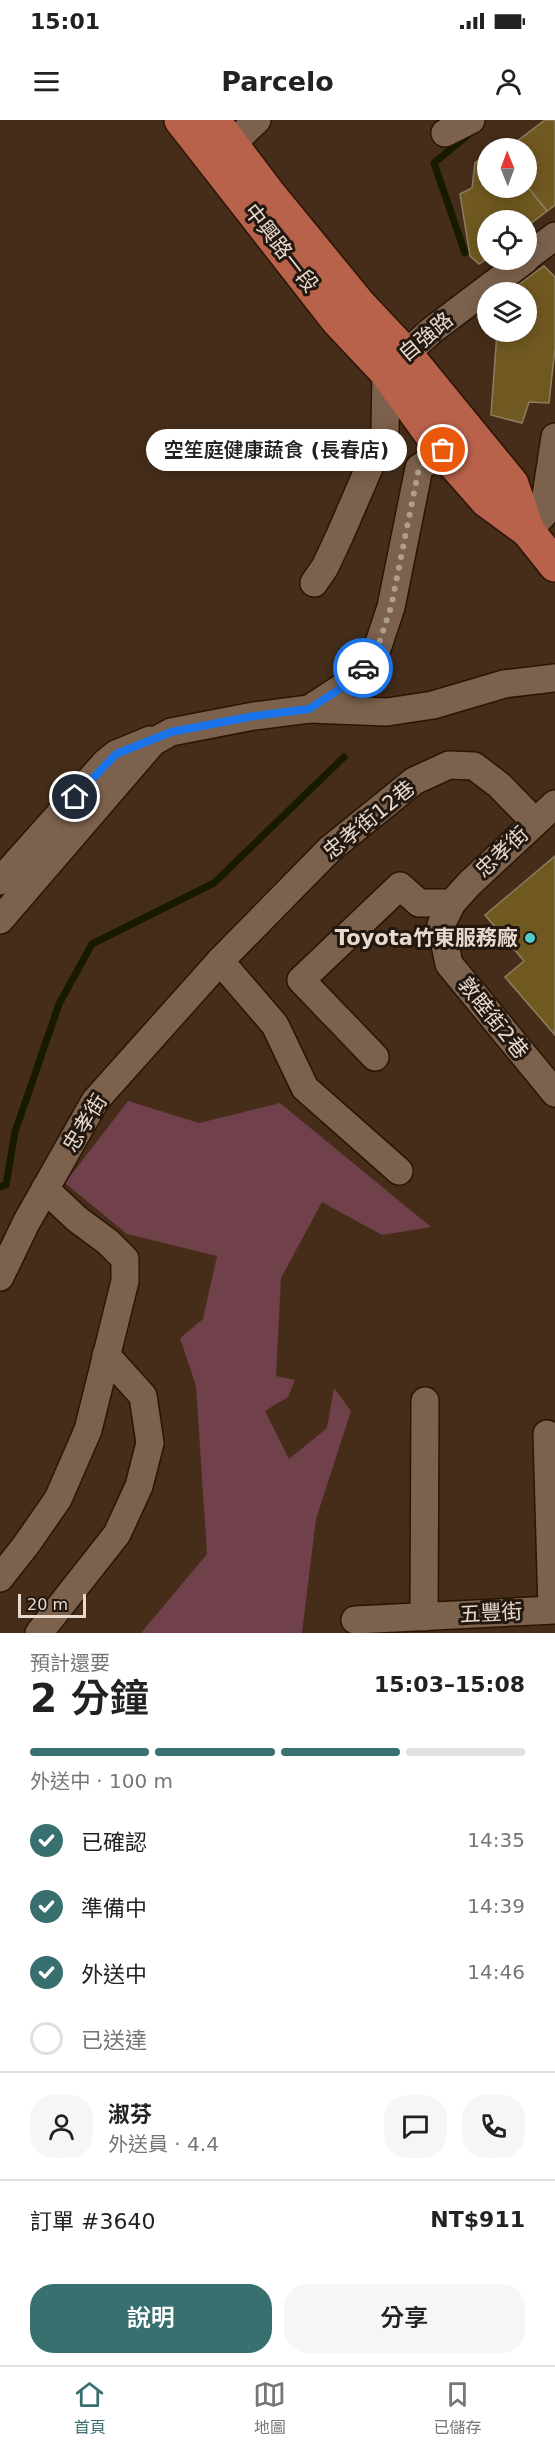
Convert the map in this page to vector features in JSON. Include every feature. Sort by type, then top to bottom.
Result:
[{"type":"main road","name":"中興路一段","points":[[181,120],[338,321],[396,362]]},
{"type":"main road","name":"中興路一段","points":[[223,132],[269,194],[359,304],[396,362]]},
{"type":"main road","points":[[396,362],[443,450],[487,501],[528,531],[555,565]]},
{"type":"main road","points":[[396,362],[513,484],[528,531]]},
{"type":"street","points":[[223,132],[257,120]]},
{"type":"street","points":[[445,133],[471,120]]},
{"type":"street","name":"自強路","points":[[537,250],[555,236]]},
{"type":"street","name":"自強路","points":[[396,362],[512,270]]},
{"type":"street","points":[[314,583],[335,545],[385,431],[396,362]]},
{"type":"street","points":[[528,531],[543,516],[555,437]]},
{"type":"street","points":[[309,709],[355,679],[377,649],[391,607],[419,468],[443,450]]},
{"type":"street","points":[[0,881],[116,754],[171,732],[254,716],[309,709],[387,712],[433,705],[504,684],[555,678]]},
{"type":"street","points":[[0,920],[132,764],[153,742],[171,732]]},
{"type":"street","name":"忠孝街12巷","points":[[220,961],[330,849],[414,781],[449,765],[474,766],[499,785],[545,813]]},
{"type":"street","name":"忠孝街","points":[[452,903],[545,813]]},
{"type":"street","points":[[375,1057],[301,980],[400,886],[419,903],[452,903]]},
{"type":"street","name":"敦睦街2巷","points":[[452,903],[441,925],[449,964],[555,1094]]},
{"type":"street","points":[[220,961],[275,1025],[304,1088],[399,1171]]},
{"type":"street","name":"忠孝街","points":[[0,1276],[95,1101],[220,961]]},
{"type":"street","points":[[0,1578],[58,1498],[88,1430],[125,1281],[125,1259],[108,1242],[77,1220],[45,1190]]},
{"type":"street","points":[[39,1633],[117,1534],[139,1486],[150,1443],[143,1396],[106,1355]]},
{"type":"street","points":[[424,1617],[425,1401]]},
{"type":"street","points":[[548,1434],[553,1609]]},
{"type":"street","name":"五豐街","points":[[355,1620],[553,1609]]},
{"type":"shaded area","points":[[128,1101],[199,1123],[280,1103],[431,1227],[382,1235],[322,1202],[281,1278],[276,1376],[295,1380],[288,1397],[265,1411],[289,1459],[327,1428],[334,1388],[351,1411],[316,1519],[302,1633],[141,1633],[207,1554],[196,1386],[180,1338],[203,1319],[217,1256],[127,1234],[65,1183]]},
{"type":"building","points":[[545,120],[555,120],[555,205],[547,211],[536,198],[537,138],[521,138]]},
{"type":"building","points":[[477,161],[477,198],[536,198],[547,211],[537,219],[537,210],[477,210],[477,262],[470,256],[460,194],[472,188]]},
{"type":"building","points":[[544,266],[555,277],[555,348],[549,403],[529,402],[522,423],[491,415],[496,342],[537,342],[537,282],[522,282]]},
{"type":"building","name":"Toyota竹東服務廠","points":[[555,856],[555,1035],[505,977],[524,961],[485,915]]},
{"type":"waterway","points":[[465,253],[434,163],[468,135]]},
{"type":"waterway","points":[[0,1187],[6,1185],[15,1132],[59,1004],[92,944],[214,883],[344,757]]},
{"type":"way so far","points":[[363,668],[377,649],[391,607],[419,468],[443,450]]},
{"type":"place","name":"空笙庭健康蔬食 (長春店)","points":[[443,450]]},
{"type":"place","name":"Toyota竹東服務廠","points":[[530,938]]},
{"type":"route","points":[[75,797],[116,754],[171,732],[254,716],[309,709],[355,679],[363,668]]}]
